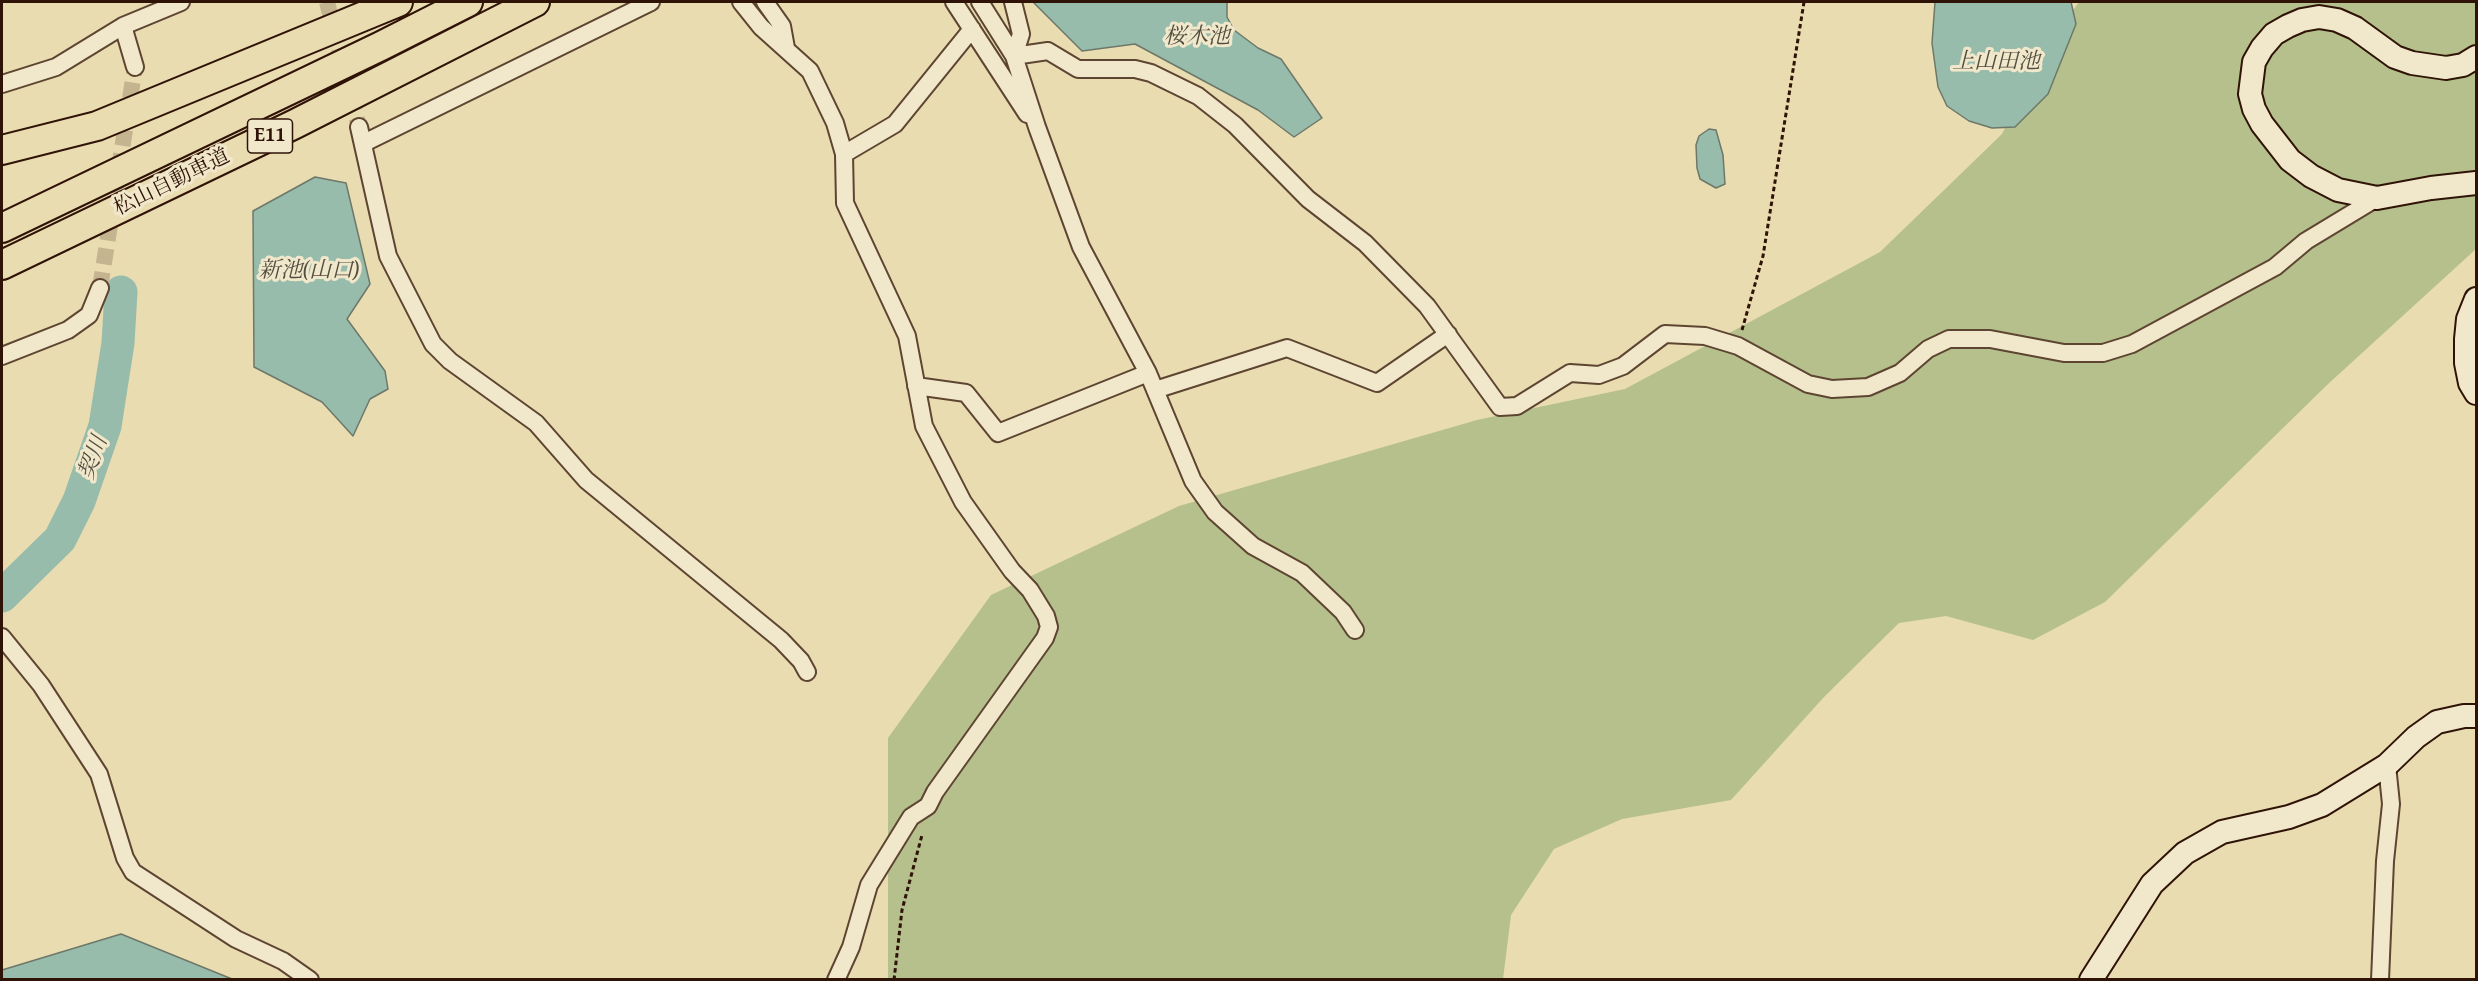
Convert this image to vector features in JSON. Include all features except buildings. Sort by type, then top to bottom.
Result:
[{"type":"highway","points":[[2,150],[96,126],[398,2]]},
{"type":"highway","name":"松山自動車道","points":[[2,228],[468,2]]},
{"type":"highway","name":"松山自動車道","points":[[2,265],[295,124],[535,2]]},
{"type":"highway","points":[[2,283],[295,124]]},
{"type":"street","points":[[2,84],[56,67],[123,26],[181,2]]},
{"type":"street","points":[[651,2],[362,135],[388,256],[433,344],[450,361],[536,423],[586,480],[781,639],[801,661],[807,672]]},
{"type":"street","points":[[741,2],[761,27],[810,71],[835,123],[844,154],[845,203],[907,336],[924,426],[963,502],[1012,571],[1030,590],[1046,616],[1049,627],[1045,638],[935,792],[928,806],[911,817],[869,885],[851,947],[836,980]]},
{"type":"street","points":[[765,2],[782,26],[786,48]]},
{"type":"street","points":[[954,2],[1012,93],[1037,127]]},
{"type":"street","points":[[980,2],[1014,56],[1081,247],[1148,374],[1193,481],[1215,512],[1253,546],[1302,573],[1343,612],[1355,630]]},
{"type":"street","points":[[1013,2],[1021,34],[1014,56]]},
{"type":"street","points":[[2377,198],[2338,190],[2311,176],[2290,160],[2271,137],[2254,109],[2250,94],[2254,63],[2262,48],[2274,34],[2288,26],[2302,20],[2319,17],[2337,20],[2355,28],[2395,57],[2412,63],[2446,68],[2463,65],[2476,57]]},
{"type":"street","points":[[123,26],[135,67]]},
{"type":"street","points":[[844,154],[894,124],[972,29]]},
{"type":"street","points":[[1014,56],[1048,51],[1078,69],[1135,69],[1151,73],[1198,96],[1235,125],[1308,199],[1365,243],[1427,306],[1500,407],[1517,406],[1570,374],[1599,375],[1623,366],[1665,334],[1706,336],[1738,346],[1808,384],[1832,389],[1868,387],[1900,373],[1928,348],[1949,339],[1990,339],[2064,354],[2103,354],[2132,344],[2275,267],[2306,241],[2377,198],[2476,183]]},
{"type":"street","points":[[2,356],[68,330],[89,315],[100,288]]},
{"type":"street","points":[[2476,300],[2468,319],[2466,339],[2466,363],[2470,383],[2476,393]]},
{"type":"street","points":[[1155,390],[1287,348],[1377,383],[1448,334]]},
{"type":"street","points":[[916,386],[966,393],[998,433],[1148,374]]},
{"type":"street","points":[[2,638],[41,685],[99,774],[125,858],[133,872],[236,939],[283,961],[310,980]]},
{"type":"street","points":[[2091,980],[2152,884],[2185,853],[2222,832],[2289,817],[2322,806],[2387,765],[2416,737],[2437,723],[2464,716],[2476,716]]},
{"type":"street","points":[[2380,980],[2385,861],[2391,804],[2387,765]]},
{"type":"path","points":[[1738,346],[1763,256],[1804,2]]},
{"type":"path","points":[[894,980],[902,910],[928,806]]},
{"type":"shaded area","points":[[2079,2],[2476,2],[2476,249],[2327,385],[2105,602],[2033,640],[1946,616],[1899,623],[1824,697],[1731,800],[1622,819],[1554,849],[1511,915],[1503,979],[888,980],[888,738],[991,595],[1179,506],[1477,420],[1625,389],[1880,252],[2002,134],[2044,50]]},
{"type":"water","name":"桜木池","points":[[1033,2],[1227,2],[1227,17],[1234,30],[1258,48],[1281,59],[1322,118],[1294,137],[1258,110],[1135,44],[1082,51]]},
{"type":"water","name":"上山田池","points":[[1935,2],[2071,2],[2076,24],[2048,94],[2015,127],[1992,128],[1969,121],[1947,106],[1938,87],[1932,43]]},
{"type":"water","points":[[1709,129],[1716,130],[1723,155],[1725,184],[1716,188],[1700,179],[1697,168],[1696,145],[1699,136]]},
{"type":"water","name":"新池(山口)","points":[[315,177],[346,183],[370,284],[347,319],[385,371],[388,389],[370,399],[353,436],[322,402],[254,367],[253,211]]},
{"type":"water","points":[[121,934],[232,979],[2,979],[2,970]]},
{"type":"waterway","name":"契川","points":[[2,596],[60,539],[79,501],[105,426],[118,343],[121,292]]},
{"type":"tunnel","points":[[327,2],[359,127]]},
{"type":"tunnel","points":[[100,288],[135,67]]}]
